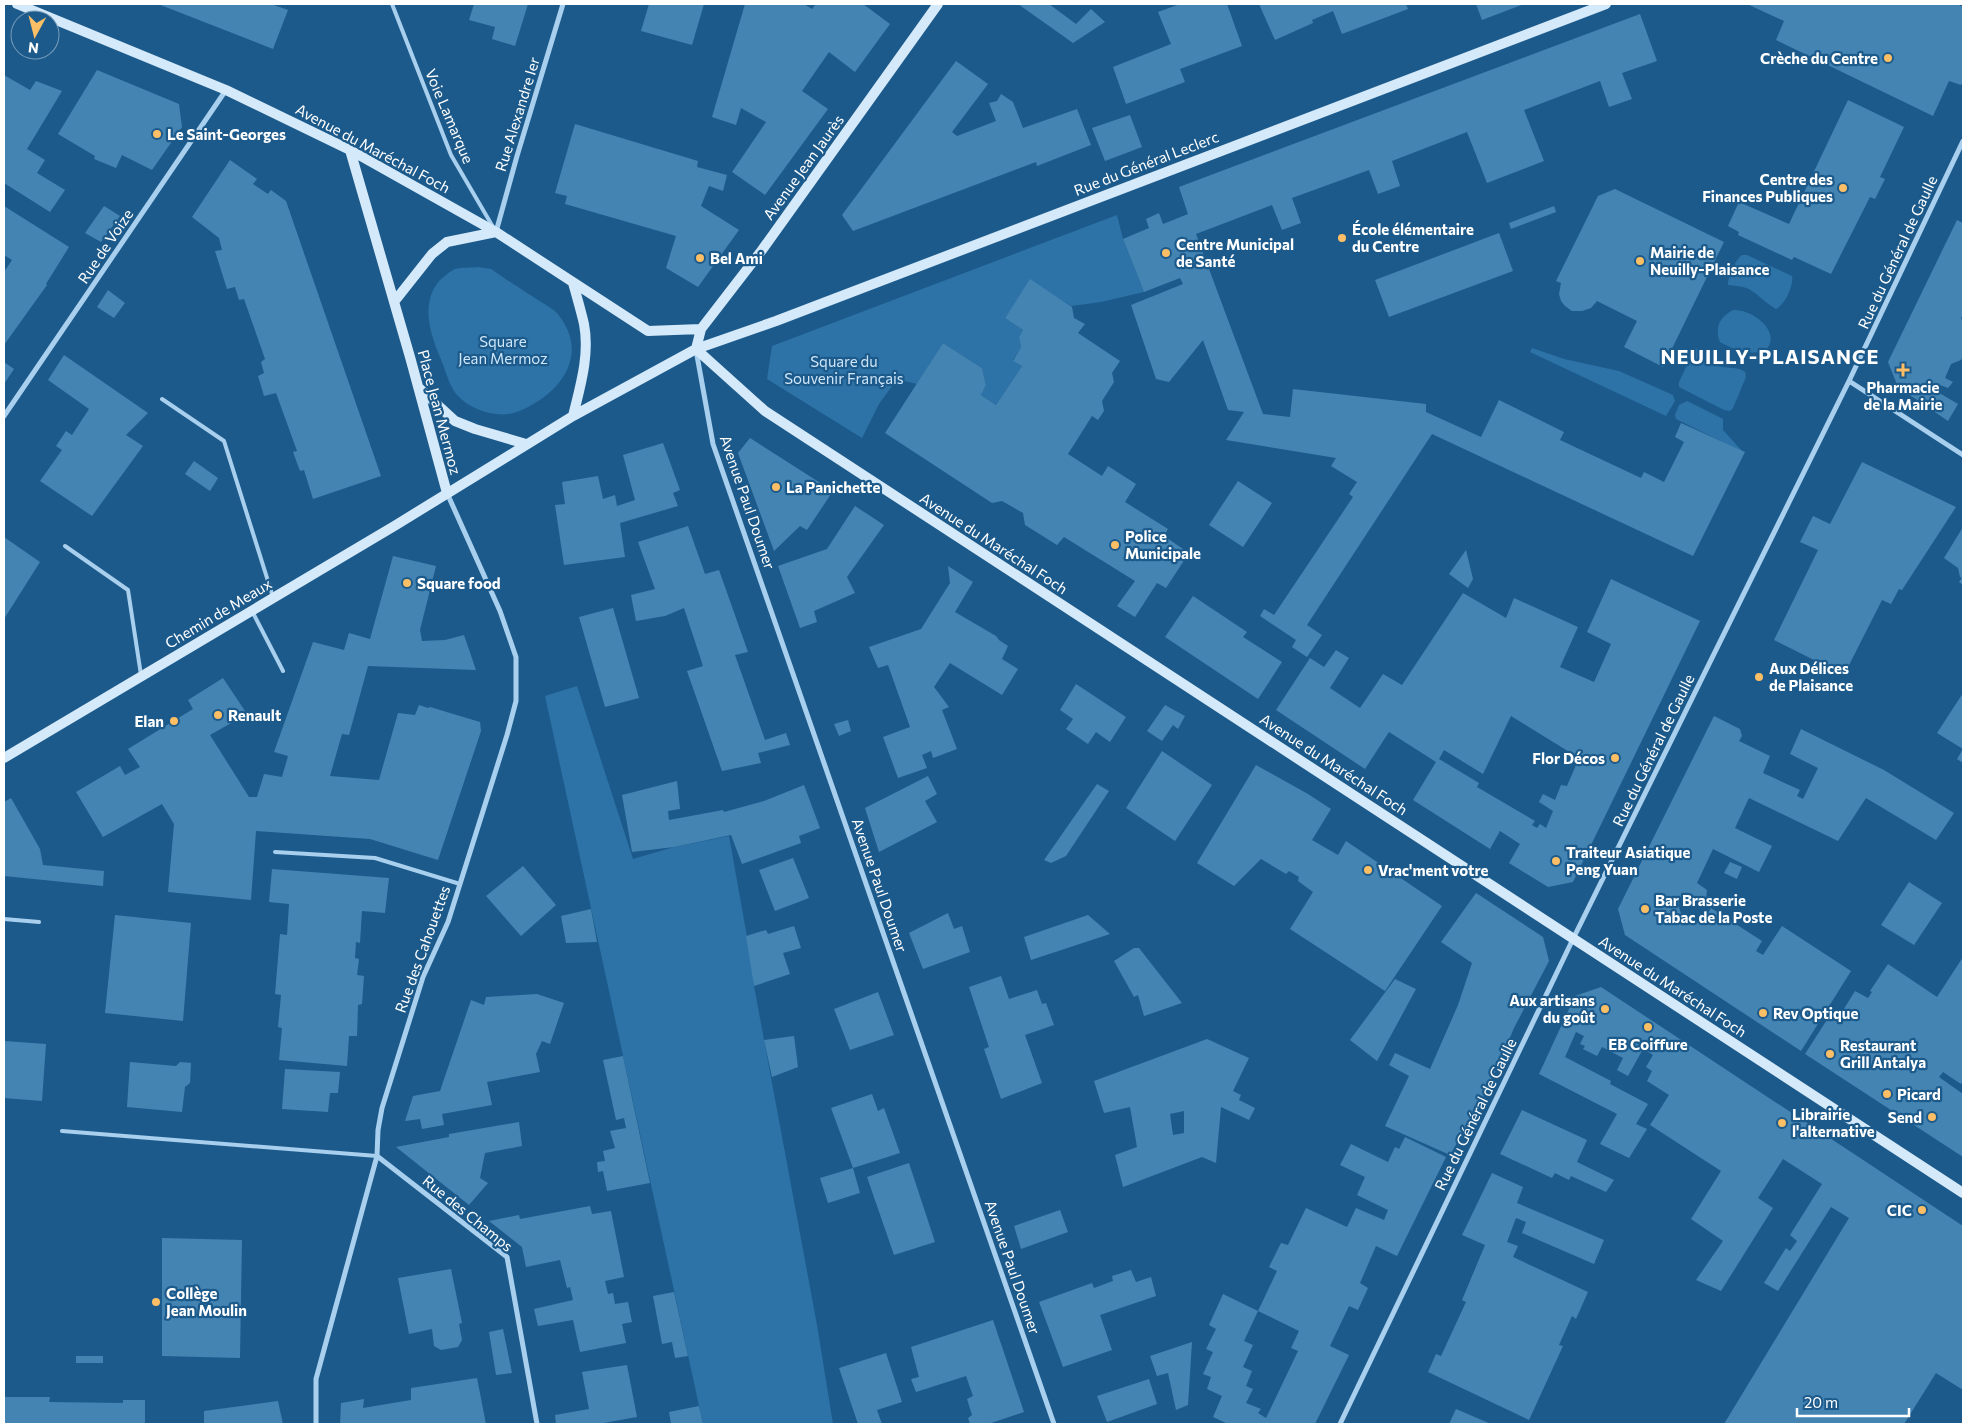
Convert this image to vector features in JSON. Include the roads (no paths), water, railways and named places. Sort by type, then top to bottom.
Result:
[{"type":"main road","name":"Avenue du Maréchal Foch","points":[[17,4],[226,90],[350,150],[496,232],[648,331],[701,329]]},
{"type":"main road","name":"Avenue Jean Jaurès","points":[[696,350],[701,329],[762,250],[938,4]]},
{"type":"main road","name":"Rue du Général Leclerc","points":[[696,350],[1606,4]]},
{"type":"main road","name":"Place Jean Mermoz","points":[[350,150],[418,387],[446,493],[572,416],[696,350]]},
{"type":"main road","points":[[394,302],[432,254],[446,242],[496,232]]},
{"type":"main road","points":[[572,416],[582,378],[586,347],[584,326],[573,283]]},
{"type":"main road","name":"Avenue du Maréchal Foch","points":[[696,350],[765,411],[1963,1193]]},
{"type":"main road","points":[[418,387],[455,421],[526,444]]},
{"type":"main road","name":"Chemin de Meaux","points":[[4,758],[396,525],[446,493]]},
{"type":"street","name":"Rue Alexandre Ier","points":[[496,232],[563,4]]},
{"type":"street","name":"Rue de Voize","points":[[4,416],[226,90]]},
{"type":"street","name":"Rue du Général de Gaulle","points":[[1340,1424],[1573,939],[1849,381],[1963,141]]},
{"type":"street","name":"Avenue Paul Doumer","points":[[696,350],[713,444],[1054,1424]]},
{"type":"street","points":[[1849,381],[1963,455]]},
{"type":"street","name":"Rue des Cahouettes","points":[[316,1424],[316,1379],[377,1156],[378,1130],[382,1108],[423,977],[448,922],[516,702],[516,657],[500,611],[446,493]]},
{"type":"street","name":"Rue des Champs","points":[[377,1156],[507,1258],[537,1424]]},
{"type":"lane","name":"Voie Lamarque","points":[[392,4],[451,155],[496,232]]},
{"type":"lane","points":[[162,400],[224,441],[273,598]]},
{"type":"lane","points":[[65,546],[128,590],[141,676]]},
{"type":"lane","points":[[252,610],[283,671]]},
{"type":"lane","points":[[276,852],[376,858],[460,884]]},
{"type":"lane","points":[[4,919],[39,922]]},
{"type":"lane","points":[[62,1131],[377,1156]]},
{"type":"place","name":"Crèche du Centre","points":[[1888,58]]},
{"type":"place","name":"Le Saint-Georges","points":[[157,134]]},
{"type":"place","name":"Centre des Finances Publiques","points":[[1843,188]]},
{"type":"place","name":"École élémentaire du Centre","points":[[1342,238]]},
{"type":"place","name":"Centre Municipal de Santé","points":[[1166,253]]},
{"type":"place","name":"Bel Ami","points":[[700,258]]},
{"type":"place","name":"Mairie de Neuilly-Plaisance","points":[[1640,261]]},
{"type":"place","name":"Pharmacie de la Mairie","points":[[1903,370]]},
{"type":"place","name":"La Panichette","points":[[776,487]]},
{"type":"place","name":"Police Municipale","points":[[1115,545]]},
{"type":"place","name":"Square food","points":[[407,583]]},
{"type":"place","name":"Aux Délices de Plaisance","points":[[1759,677]]},
{"type":"place","name":"Renault","points":[[218,715]]},
{"type":"place","name":"Elan","points":[[174,721]]},
{"type":"place","name":"Flor Décos","points":[[1615,758]]},
{"type":"place","name":"Traiteur Asiatique Peng Yuan","points":[[1556,861]]},
{"type":"place","name":"Vrac'ment votre","points":[[1368,870]]},
{"type":"place","name":"Bar Brasserie Tabac de la Poste","points":[[1645,909]]},
{"type":"place","name":"Aux artisans du goût","points":[[1605,1009]]},
{"type":"place","name":"Rev Optique","points":[[1763,1013]]},
{"type":"place","name":"EB Coiffure","points":[[1648,1027]]},
{"type":"place","name":"Restaurant Grill Antalya","points":[[1830,1054]]},
{"type":"place","name":"Picard","points":[[1887,1094]]},
{"type":"place","name":"Send","points":[[1932,1117]]},
{"type":"place","name":"Librairie l'alternative","points":[[1782,1123]]},
{"type":"place","name":"CIC","points":[[1922,1210]]},
{"type":"place","name":"Collège Jean Moulin","points":[[156,1302]]},
{"type":"district","name":"NEUILLY-PLAISANCE","points":[[1770,356]]},
{"type":"park label","name":"Square Jean Mermoz","points":[[503,350]]},
{"type":"park label","name":"Square du Souvenir Français","points":[[844,370]]}]
